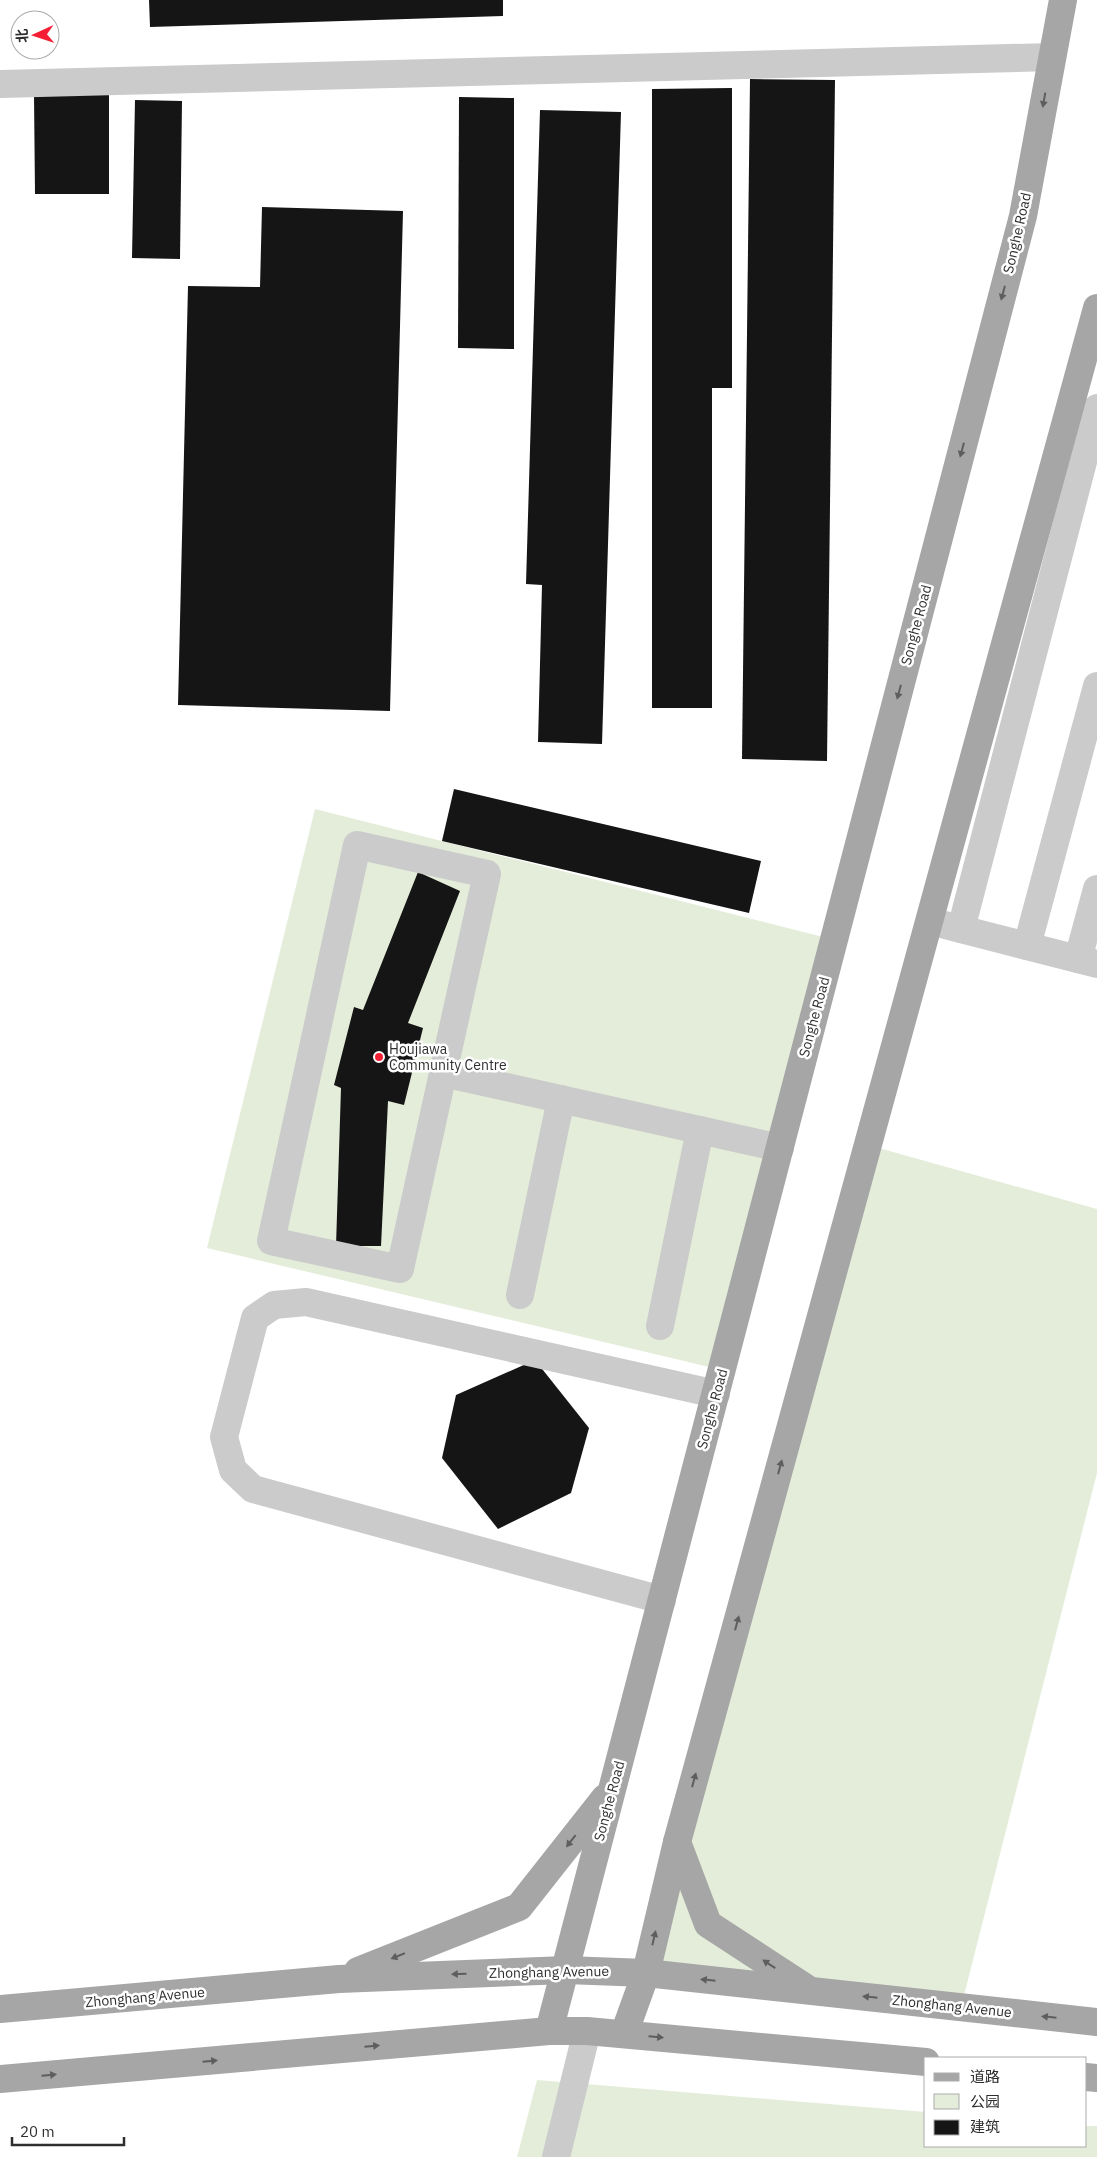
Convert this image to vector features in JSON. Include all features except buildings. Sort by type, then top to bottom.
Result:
[{"type":"main road","name":"Songhe Road","points":[[549,2031],[1023,216],[1063,0]]},
{"type":"main road","points":[[624,2034],[646,1973],[677,1842],[1097,308]]},
{"type":"main road","points":[[339,1979],[519,1907],[612,1789]]},
{"type":"main road","points":[[677,1842],[708,1924],[809,1990]]},
{"type":"main road","name":"Zhonghang Avenue","points":[[0,2010],[339,1979],[566,1970],[646,1973],[1097,2022]]},
{"type":"main road","points":[[0,2079],[549,2031],[587,2031],[624,2034],[924,2062]]},
{"type":"street","points":[[0,84],[1052,56]]},
{"type":"street","points":[[961,929],[1097,408]]},
{"type":"street","points":[[1027,946],[1097,686]]},
{"type":"street","points":[[357,846],[487,874],[443,1073],[400,1269],[271,1241],[357,846]]},
{"type":"street","points":[[929,921],[1088,961],[1097,890]]},
{"type":"street","points":[[443,1073],[780,1148]]},
{"type":"street","points":[[520,1295],[561,1099]]},
{"type":"street","points":[[660,1326],[700,1130]]},
{"type":"street","points":[[662,1600],[253,1489],[233,1470],[224,1437],[238,1382],[255,1318],[274,1305],[306,1302],[716,1394]]},
{"type":"street","points":[[556,2157],[587,2031]]},
{"type":"green space","points":[[315,809],[835,940],[722,1370],[207,1248]]},
{"type":"green space","points":[[868,1145],[1097,1209],[1097,1473],[961,2007],[646,1973]]},
{"type":"green space","points":[[537,2080],[924,2112],[924,2147],[1087,2147],[1087,2126],[1097,2126],[1097,2157],[517,2157]]},
{"type":"place","name":"Houjiawa Community Centre","points":[[379,1057]]}]
